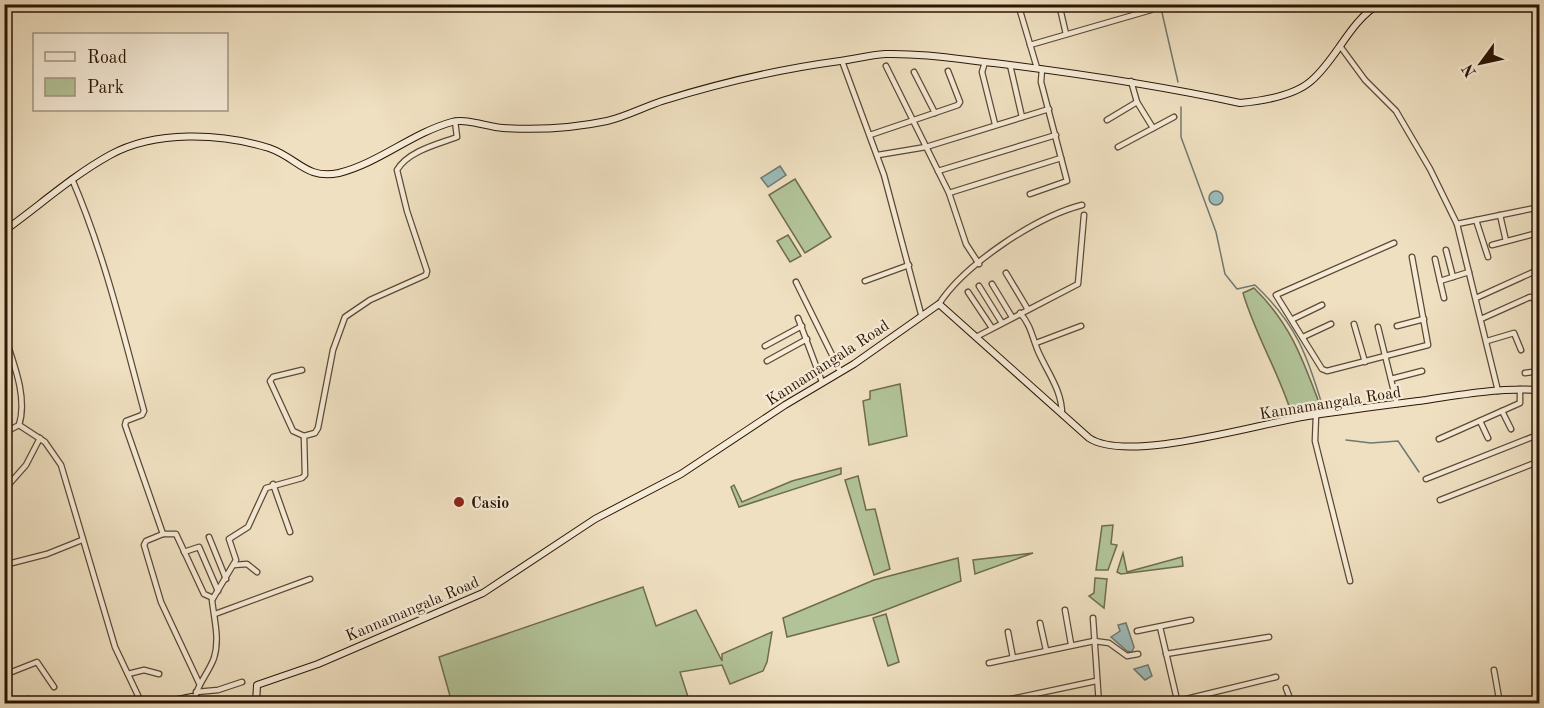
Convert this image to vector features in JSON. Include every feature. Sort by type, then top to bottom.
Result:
[{"type":"main road","points":[[4,231],[72,180],[120,150],[181,135],[244,141],[294,159],[311,173],[319,175],[339,173],[365,164],[433,129],[456,121],[530,130],[607,121],[662,101],[752,77],[884,54],[1010,65],[1131,81],[1240,103],[1253,102],[1310,83],[1363,17],[1379,4]]},
{"type":"main road","name":"Kannamangala Road","points":[[256,704],[258,685],[318,664],[464,602],[503,582],[595,519],[681,474],[879,347],[939,303],[1089,438],[1105,446],[1173,443],[1316,414],[1498,391],[1539,390]]},
{"type":"main road","points":[[157,704],[194,698],[210,704]]},
{"type":"street","points":[[1018,4],[1040,69],[1041,82],[1067,181],[1030,194]]},
{"type":"street","points":[[1066,34],[1059,6],[1070,4]]},
{"type":"street","points":[[1030,45],[1151,10],[1154,4]]},
{"type":"street","points":[[1340,46],[1365,80],[1393,106],[1430,169],[1457,224],[1498,391]]},
{"type":"street","points":[[842,61],[878,154],[921,314]]},
{"type":"street","points":[[984,62],[982,72],[995,124]]},
{"type":"street","points":[[1010,65],[1022,117]]},
{"type":"street","points":[[886,66],[949,193],[964,239],[979,264]]},
{"type":"street","points":[[870,135],[958,105],[960,102],[948,71]]},
{"type":"street","points":[[914,72],[935,112]]},
{"type":"street","points":[[1131,81],[1137,102],[1153,128]]},
{"type":"street","points":[[1107,120],[1137,102]]},
{"type":"street","points":[[878,154],[926,147],[1049,109]]},
{"type":"street","points":[[1118,147],[1174,117]]},
{"type":"street","points":[[302,370],[273,377],[270,381],[293,431],[304,436],[315,433],[318,428],[330,360],[345,317],[370,300],[426,275],[427,271],[397,170],[401,164],[422,150],[457,137],[456,121]]},
{"type":"street","points":[[938,171],[1056,135]]},
{"type":"street","points":[[949,193],[1061,158]]},
{"type":"street","points":[[72,180],[85,209],[109,283],[144,411],[142,415],[126,422],[125,425],[164,534]]},
{"type":"street","points":[[939,303],[946,293],[979,264],[1044,218],[1082,205]]},
{"type":"street","points":[[1457,224],[1539,207]]},
{"type":"street","points":[[978,336],[1027,308],[1078,284],[1084,215]]},
{"type":"street","points":[[1500,215],[1506,241]]},
{"type":"street","points":[[1476,220],[1488,257]]},
{"type":"street","points":[[1492,244],[1534,234]]},
{"type":"street","points":[[1394,243],[1277,294],[1276,297],[1293,319],[1324,371],[1428,345],[1412,256]]},
{"type":"street","points":[[1446,250],[1453,277]]},
{"type":"street","points":[[1435,259],[1444,298]]},
{"type":"street","points":[[865,281],[909,265]]},
{"type":"street","points":[[1476,298],[1539,269]]},
{"type":"street","points":[[1440,281],[1469,272]]},
{"type":"street","points":[[1006,273],[1027,308]]},
{"type":"street","points":[[796,282],[840,371]]},
{"type":"street","points":[[992,284],[1012,317]]},
{"type":"street","points":[[979,286],[1002,323]]},
{"type":"street","points":[[968,292],[992,328]]},
{"type":"street","points":[[1482,319],[1530,297],[1539,302]]},
{"type":"street","points":[[1293,319],[1322,304]]},
{"type":"street","points":[[1020,313],[1031,328],[1060,396],[1062,414]]},
{"type":"street","points":[[798,318],[822,382]]},
{"type":"street","points":[[1397,326],[1424,320]]},
{"type":"street","points":[[1303,337],[1331,324]]},
{"type":"street","points":[[1354,324],[1365,362]]},
{"type":"street","points":[[765,346],[802,326]]},
{"type":"street","points":[[1036,343],[1081,326]]},
{"type":"street","points":[[1378,327],[1397,404]]},
{"type":"street","points":[[1487,341],[1514,333],[1521,350]]},
{"type":"street","points":[[4,334],[22,400],[19,425]]},
{"type":"street","points":[[767,362],[807,339]]},
{"type":"street","points":[[1391,379],[1422,371]]},
{"type":"street","points":[[1525,373],[1539,371]]},
{"type":"street","points":[[1439,439],[1521,402],[1520,389]]},
{"type":"street","points":[[1502,411],[1511,429]]},
{"type":"street","points":[[1316,414],[1316,441],[1350,580]]},
{"type":"street","points":[[1480,421],[1488,438]]},
{"type":"street","points":[[4,433],[19,425]]},
{"type":"street","points":[[19,425],[40,438],[54,452],[61,465],[115,647],[142,704]]},
{"type":"street","points":[[1529,429],[1533,436]]},
{"type":"street","points":[[1426,479],[1539,434]]},
{"type":"street","points":[[194,698],[215,651],[213,598],[234,565],[229,539],[248,526],[266,488],[273,484],[302,478],[305,475],[304,436]]},
{"type":"street","points":[[4,490],[26,465],[40,438]]},
{"type":"street","points":[[1440,500],[1539,460]]},
{"type":"street","points":[[273,484],[290,532]]},
{"type":"street","points":[[199,683],[154,584],[144,545],[146,541],[164,534],[175,533],[204,594],[213,598]]},
{"type":"street","points":[[209,537],[226,579]]},
{"type":"street","points":[[4,565],[47,554],[82,540]]},
{"type":"street","points":[[184,552],[199,547],[218,591]]},
{"type":"street","points":[[234,565],[247,564],[257,572]]},
{"type":"street","points":[[215,614],[310,579]]},
{"type":"street","points":[[1065,610],[1071,644]]},
{"type":"street","points":[[1093,618],[1099,704]]},
{"type":"street","points":[[1137,631],[1191,620]]},
{"type":"street","points":[[1040,623],[1046,650]]},
{"type":"street","points":[[1160,627],[1178,702],[1276,676]]},
{"type":"street","points":[[1008,632],[1013,658]]},
{"type":"street","points":[[1166,654],[1269,637]]},
{"type":"street","points":[[989,663],[1094,641],[1109,643],[1127,656],[1138,654]]},
{"type":"street","points":[[4,675],[37,663],[54,687]]},
{"type":"street","points":[[128,674],[144,670],[159,674]]},
{"type":"street","points":[[1494,670],[1500,704]]},
{"type":"street","points":[[1002,700],[1096,681]]},
{"type":"street","points":[[194,698],[242,682]]},
{"type":"street","points":[[1286,688],[1292,704]]},
{"type":"green space","points":[[795,179],[831,237],[805,253],[769,195]]},
{"type":"green space","points":[[788,235],[801,256],[790,262],[777,241]]},
{"type":"green space","points":[[1254,288],[1287,329],[1302,358],[1321,408],[1291,412],[1243,293]]},
{"type":"green space","points":[[900,384],[907,436],[869,445],[863,401],[870,399],[870,391]]},
{"type":"green space","points":[[841,468],[841,474],[739,507],[731,487],[734,485],[742,502],[792,481]]},
{"type":"green space","points":[[858,476],[866,510],[875,509],[890,569],[874,575],[845,480]]},
{"type":"green space","points":[[1113,525],[1111,544],[1117,545],[1108,570],[1096,570],[1102,526]]},
{"type":"green space","points":[[1033,553],[975,574],[973,560]]},
{"type":"green space","points":[[1123,553],[1127,572],[1182,557],[1183,566],[1121,574],[1117,572]]},
{"type":"green space","points":[[958,558],[961,581],[875,614],[787,637],[783,618],[874,580]]},
{"type":"green space","points":[[1095,578],[1107,579],[1104,608],[1089,596],[1094,593]]},
{"type":"green space","points":[[643,587],[656,626],[696,610],[722,661],[722,654],[772,632],[767,662],[763,671],[730,684],[722,665],[680,672],[690,703],[452,703],[439,657]]},
{"type":"green space","points":[[886,614],[899,662],[888,666],[873,618]]},
{"type":"water","points":[[780,166],[786,175],[768,187],[761,178]]},
{"type":"water","points":[[1213,191],[1219,191],[1223,198],[1219,205],[1213,205],[1209,201],[1209,195]]},
{"type":"water","points":[[1126,623],[1134,647],[1132,652],[1127,651],[1111,637],[1120,631],[1118,625]]},
{"type":"water","points":[[1148,665],[1152,676],[1145,680],[1134,669]]},
{"type":"waterway","points":[[1160,4],[1178,82]]},
{"type":"waterway","points":[[1181,107],[1181,137],[1216,232],[1225,274],[1237,289],[1255,285],[1281,313],[1305,356],[1323,408]]},
{"type":"waterway","points":[[1346,440],[1371,443],[1398,441],[1419,472]]},
{"type":"place","name":"Casio","points":[[459,502]]}]
